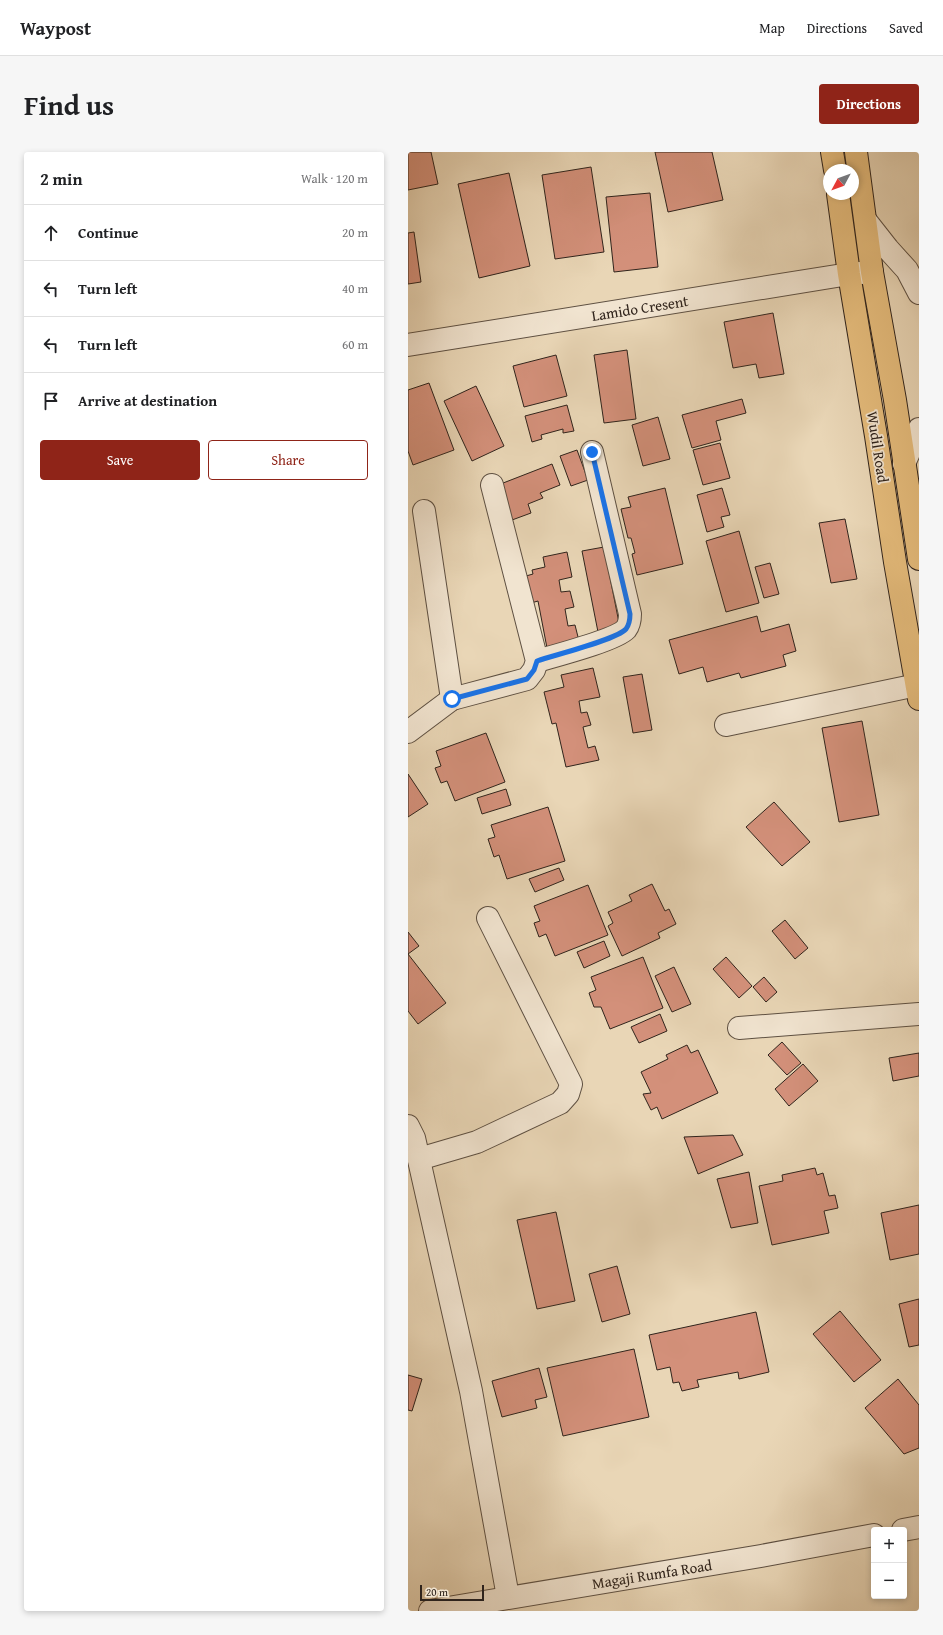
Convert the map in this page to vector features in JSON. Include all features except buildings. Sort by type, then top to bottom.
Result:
[{"type":"main road","points":[[832,152],[834,164]]},
{"type":"main road","name":"Wudil Road","points":[[856,152],[872,272],[895,400],[919,558]]},
{"type":"main road","name":"Wudil Road","points":[[839,200],[849,274],[895,562],[918,692]]},
{"type":"street","points":[[866,221],[907,270],[919,293]]},
{"type":"street","name":"Lamido Cresent","points":[[408,345],[849,274],[872,272]]},
{"type":"street","points":[[904,464],[919,429]]},
{"type":"street","points":[[537,661],[613,637],[626,629],[630,621],[630,614],[592,452]]},
{"type":"street","points":[[408,732],[452,699],[527,679],[534,670],[537,661],[492,485]]},
{"type":"street","points":[[424,511],[452,699]]},
{"type":"street","points":[[895,562],[919,558]]},
{"type":"street","points":[[726,725],[918,692]]},
{"type":"street","points":[[419,1159],[477,1142],[560,1103],[568,1094],[571,1084],[488,918]]},
{"type":"street","points":[[739,1028],[919,1014]]},
{"type":"street","points":[[408,1126],[414,1138],[419,1159],[471,1391],[508,1597]]},
{"type":"street","points":[[907,1529],[919,1527]]},
{"type":"street","name":"Magaji Rumfa Road","points":[[430,1611],[761,1556],[871,1536]]},
{"type":"route","points":[[452,699],[527,679],[534,670],[537,661],[613,637],[626,629],[630,621],[630,614],[592,452]]}]
